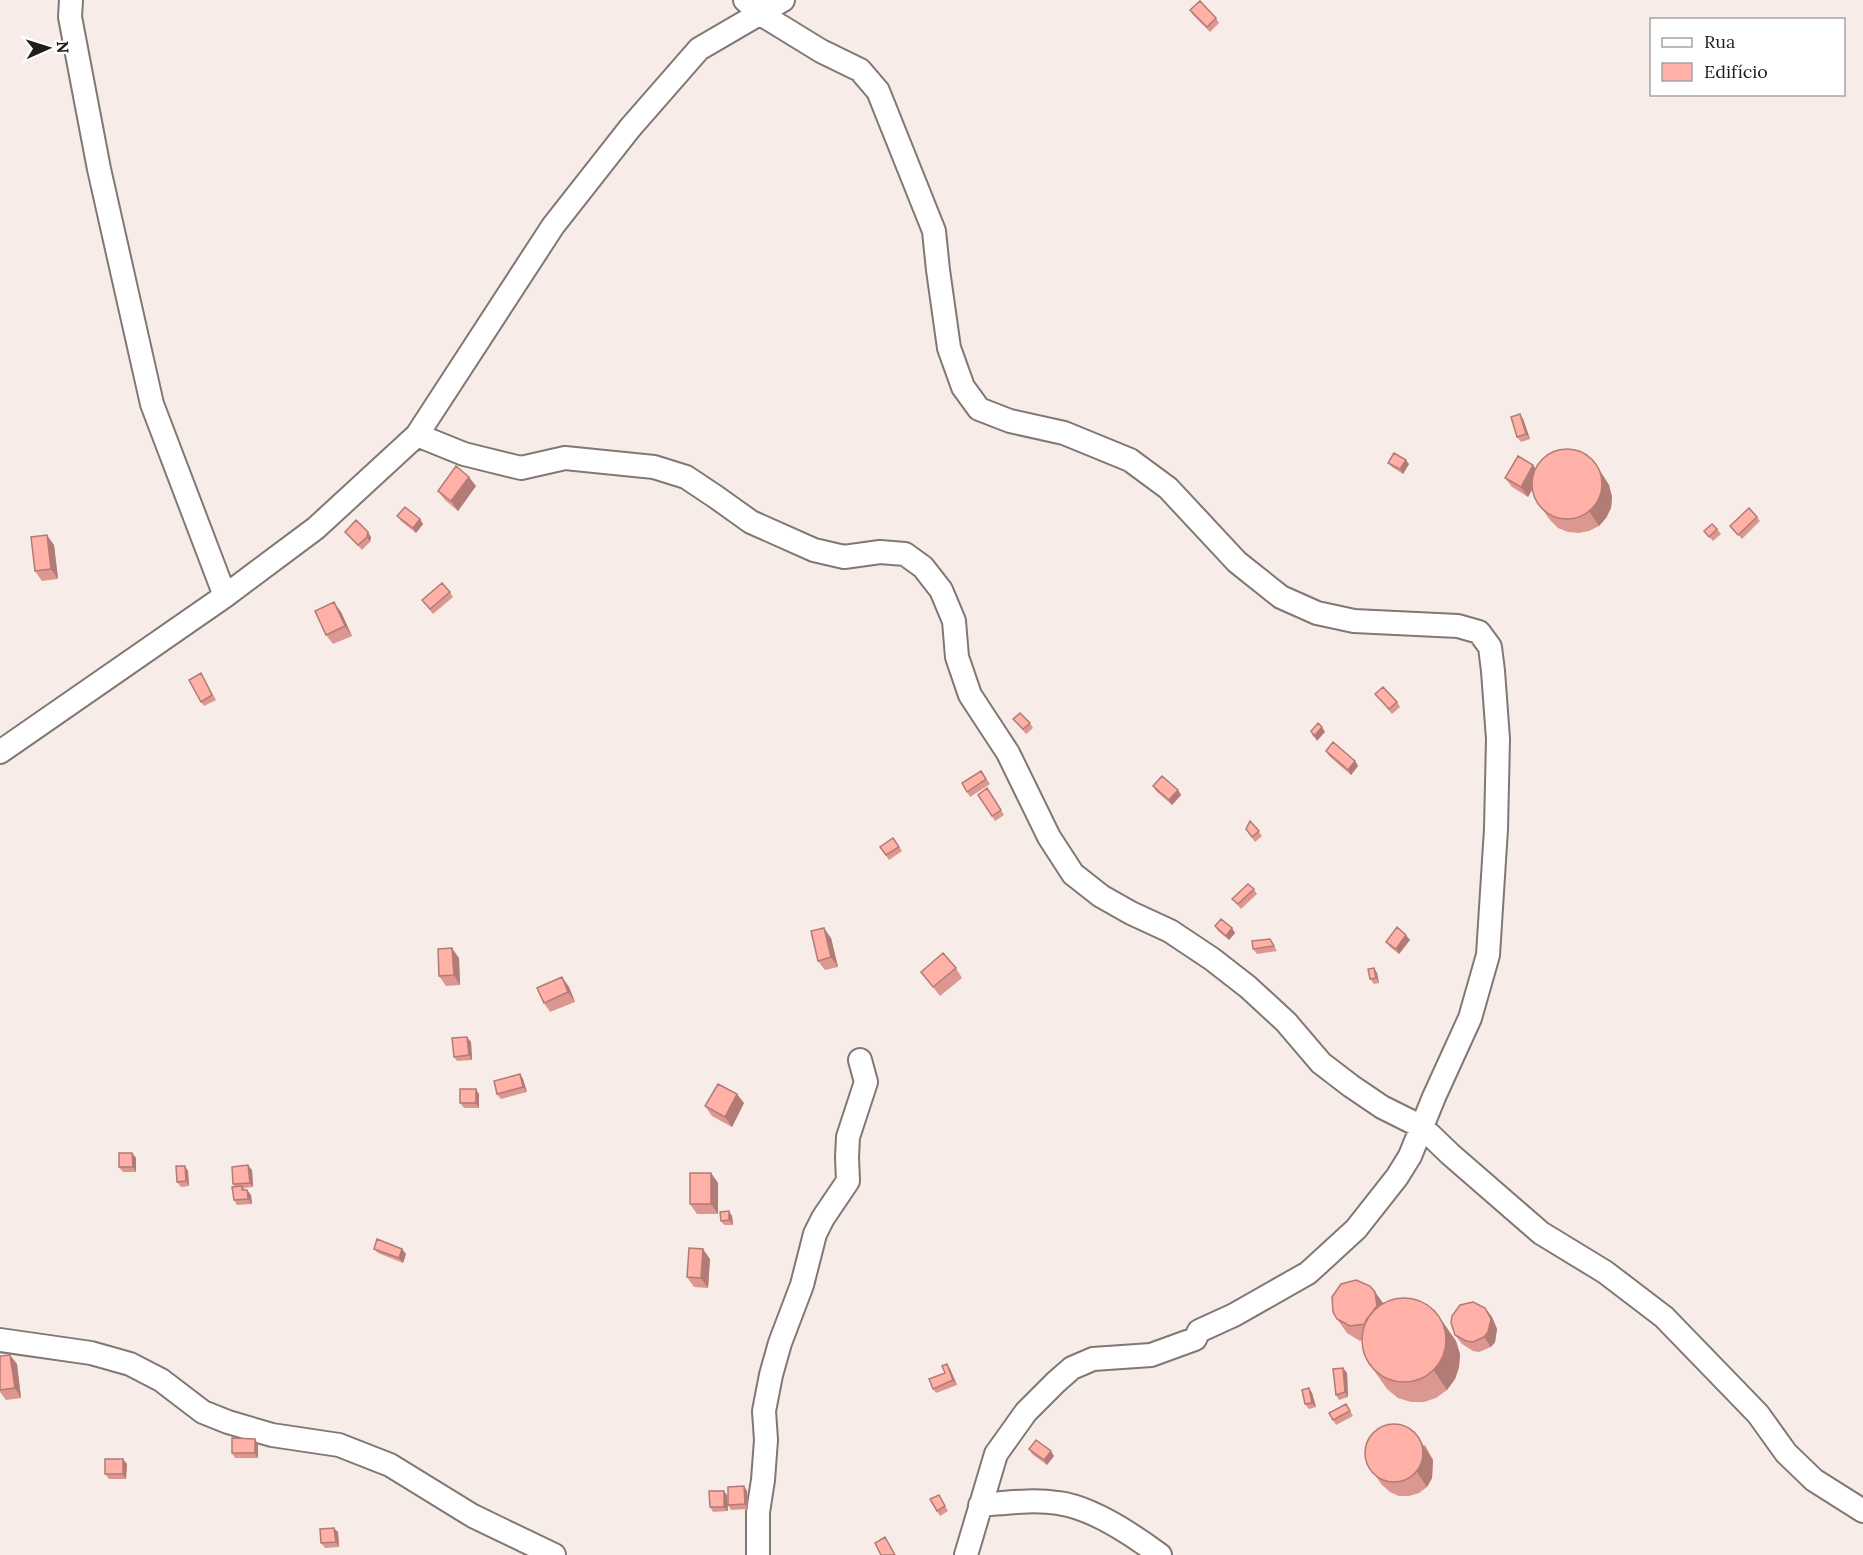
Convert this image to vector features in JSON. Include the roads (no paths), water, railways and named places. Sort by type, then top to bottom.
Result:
[{"type":"street","points":[[71,0],[72,27],[99,169],[152,404],[225,596]]},
{"type":"street","points":[[0,752],[225,596],[316,528],[417,435],[553,226],[630,128],[699,49],[752,7],[783,0]]},
{"type":"street","points":[[752,7],[822,51],[860,70],[878,91],[934,231],[950,348],[963,387],[979,409],[1010,420],[1064,433],[1130,460],[1168,488],[1238,562],[1281,597],[1317,613],[1354,621],[1458,626],[1479,632],[1490,646],[1498,738],[1496,829],[1488,955],[1470,1018],[1410,1156],[1397,1177],[1356,1229],[1308,1273],[1234,1315],[1199,1331],[1195,1339],[1151,1355],[1093,1359],[1072,1368],[1026,1412],[996,1454],[966,1555]]},
{"type":"street","points":[[417,435],[464,454],[521,468],[565,458],[654,467],[686,477],[751,522],[814,550],[844,557],[880,552],[905,554],[923,567],[941,590],[954,621],[957,657],[970,695],[1008,753],[1049,837],[1073,874],[1101,896],[1170,931],[1212,959],[1248,987],[1286,1022],[1322,1063],[1350,1086],[1382,1107],[1422,1127],[1541,1233],[1605,1272],[1664,1317],[1758,1414],[1786,1453],[1814,1480],[1863,1511]]},
{"type":"street","points":[[758,1555],[758,1512],[764,1480],[766,1440],[764,1411],[771,1375],[780,1343],[802,1285],[815,1234],[848,1181],[848,1137],[866,1082],[860,1060]]},
{"type":"street","points":[[0,1340],[91,1353],[130,1364],[161,1380],[203,1412],[228,1422],[272,1435],[339,1445],[390,1466],[473,1516],[554,1555]]},
{"type":"street","points":[[980,1505],[1058,1502],[1084,1509],[1144,1543],[1160,1555]]}]
